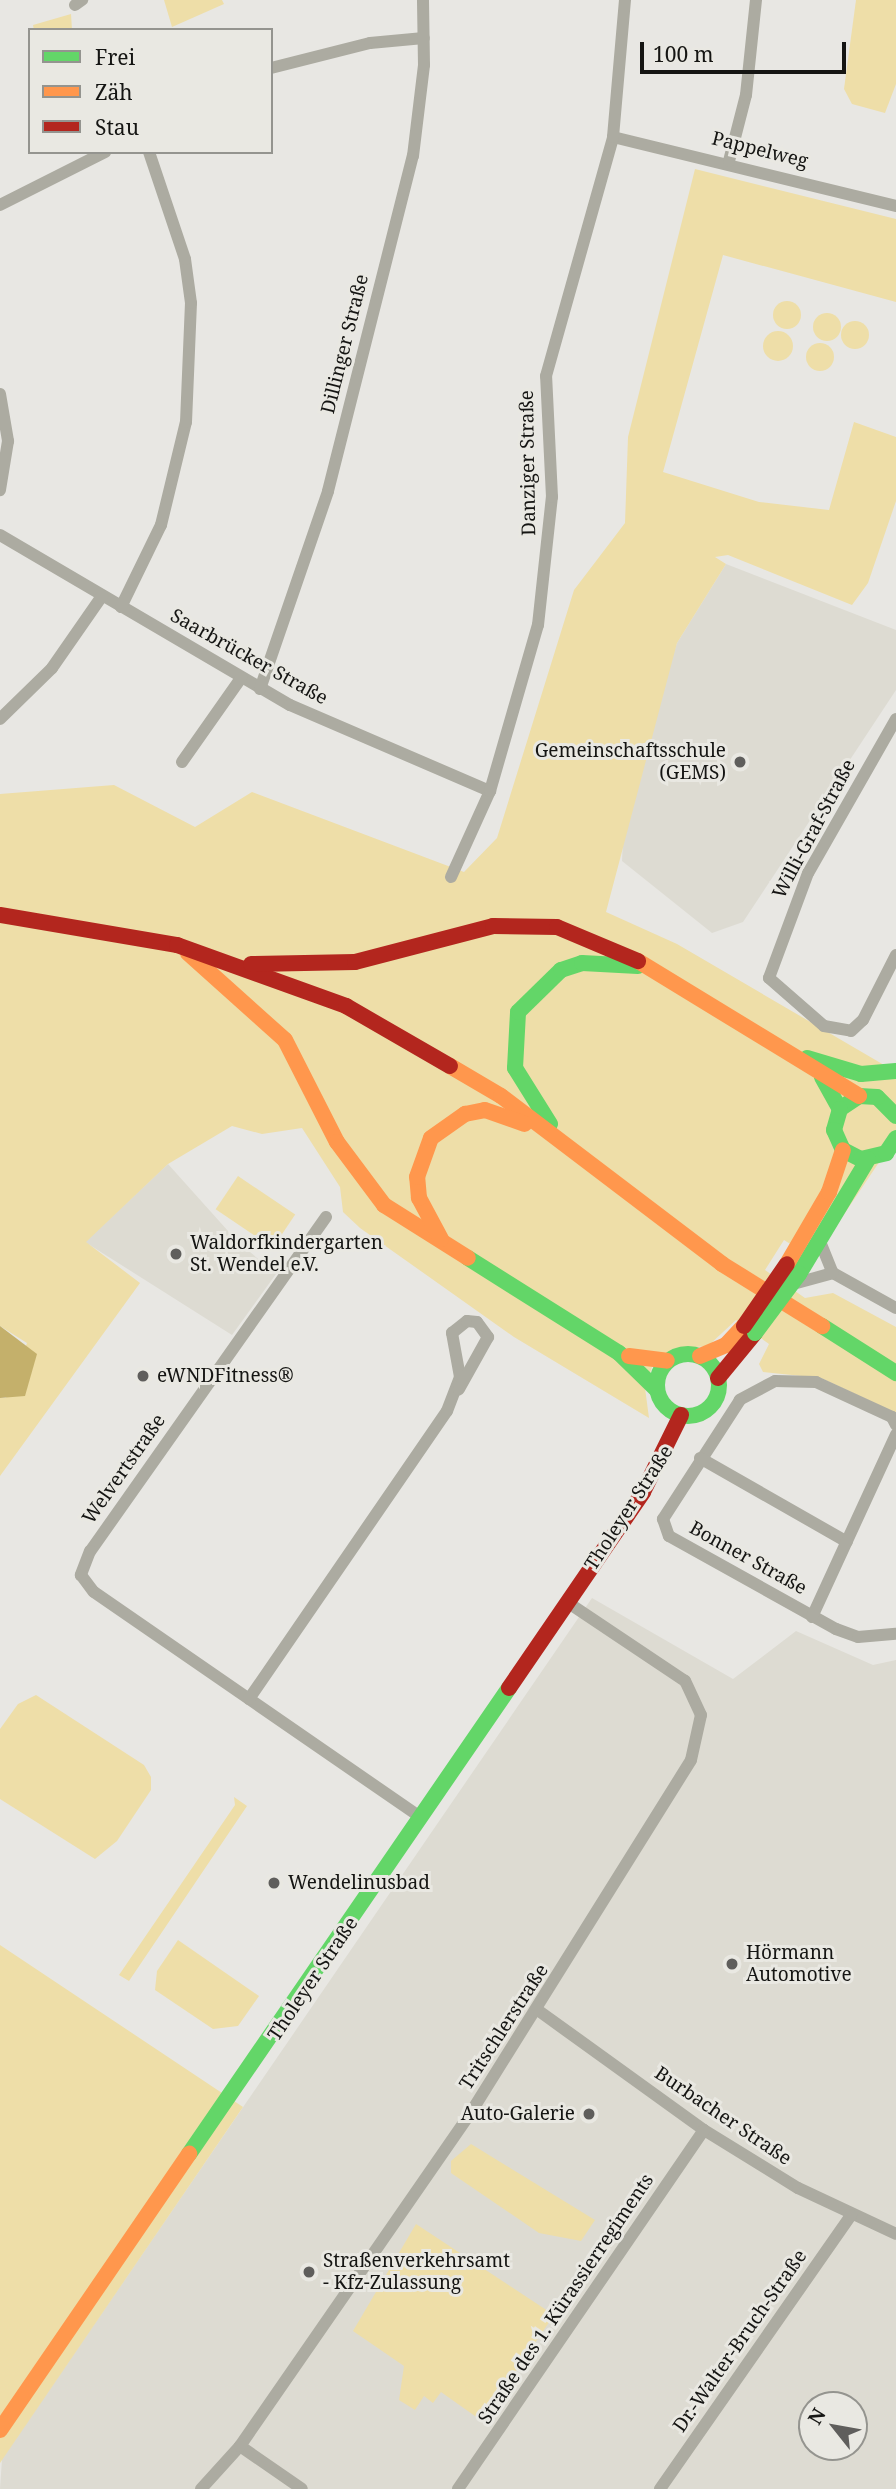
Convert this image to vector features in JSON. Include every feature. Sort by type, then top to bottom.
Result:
[{"type":"main road","points":[[0,915],[56,922],[177,945],[238,964],[346,1006],[431,1050],[564,1142],[722,1264],[896,1373]]},
{"type":"main road","points":[[238,964],[355,962],[493,926],[526,924],[586,935],[788,1052],[820,1075],[859,1096],[877,1097],[896,1116]]},
{"type":"main road","points":[[177,945],[256,1008],[285,1040],[337,1142],[384,1205],[619,1353],[657,1390],[663,1404],[681,1415],[710,1407],[719,1378],[749,1329],[792,1274],[821,1244],[868,1159]]},
{"type":"main road","points":[[564,1142],[515,1068],[518,1013],[561,970],[582,963],[645,967]]},
{"type":"main road","points":[[788,1052],[861,1074],[896,1072]]},
{"type":"main road","points":[[820,1075],[840,1109]]},
{"type":"main road","points":[[792,1274],[829,1192],[843,1150],[834,1130],[840,1109],[859,1096]]},
{"type":"main road","points":[[442,1241],[419,1198],[417,1177],[426,1147],[444,1125],[485,1110],[564,1142]]},
{"type":"main road","points":[[843,1150],[868,1159],[886,1153],[896,1138]]},
{"type":"main road","points":[[619,1353],[667,1361],[700,1356],[726,1345],[749,1329]]},
{"type":"main road","points":[[700,1356],[719,1378]]},
{"type":"main road","points":[[657,1390],[667,1361]]},
{"type":"main road","name":"Tholeyer Straße","points":[[0,2430],[643,1492],[681,1415]]},
{"type":"street","name":"Dillinger Straße","points":[[260,689],[328,491],[413,156],[424,38],[423,0]]},
{"type":"street","name":"Danziger Straße","points":[[452,877],[490,791],[540,611],[552,497],[546,376],[613,137],[625,0]]},
{"type":"street","points":[[729,160],[746,95],[756,0]]},
{"type":"street","points":[[273,67],[370,43],[424,38]]},
{"type":"street","name":"Pappelweg","points":[[613,137],[729,160],[896,206]]},
{"type":"street","points":[[0,205],[101,154]]},
{"type":"street","points":[[121,607],[161,525],[186,422],[191,303],[186,259],[150,154]]},
{"type":"street","points":[[0,394],[8,441],[0,490]]},
{"type":"street","name":"Saarbrücker Straße","points":[[0,535],[260,689],[490,791]]},
{"type":"street","points":[[0,719],[52,668],[102,596]]},
{"type":"street","points":[[182,762],[241,678]]},
{"type":"street","name":"Willi-Graf-Straße","points":[[896,719],[808,873],[769,978],[824,1026],[851,1031],[863,1020],[896,956]]},
{"type":"street","name":"Welvertstraße","points":[[326,1217],[82,1564],[85,1585],[421,1818]]},
{"type":"street","points":[[821,1244],[833,1273]]},
{"type":"street","points":[[792,1274],[833,1273],[896,1308]]},
{"type":"street","points":[[249,1699],[459,1389],[488,1337],[477,1322],[467,1321],[452,1333],[459,1389]]},
{"type":"street","name":"Bonner Straße","points":[[896,1425],[892,1417],[816,1382],[775,1381],[740,1401],[668,1508],[664,1530],[813,1617],[858,1637],[896,1634]]},
{"type":"street","name":"Bonner Straße","points":[[813,1617],[896,1434]]},
{"type":"street","points":[[700,1458],[847,1542]]},
{"type":"street","name":"Tritschlerstraße","points":[[201,2489],[240,2446],[539,2011],[691,1760],[701,1733],[698,1699],[685,1681],[567,1602]]},
{"type":"street","name":"Burbacher Straße","points":[[539,2011],[704,2130],[851,2215],[896,2234]]},
{"type":"street","name":"Straße des 1. Kürassierregiments","points":[[458,2489],[704,2130]]},
{"type":"street","name":"Dr.-Walter-Bruch-Straße","points":[[660,2489],[851,2215]]},
{"type":"street","points":[[240,2446],[302,2489]]},
{"type":"shaded area","points":[[164,0],[222,0],[224,4],[172,27]]},
{"type":"shaded area","points":[[856,0],[896,0],[896,84],[885,113],[852,104],[844,89]]},
{"type":"shaded area","points":[[71,14],[72,28],[34,28],[33,25]]},
{"type":"shaded area","points":[[695,169],[896,219],[896,302],[723,255],[663,472],[759,502],[829,510],[854,422],[896,437],[896,501],[868,583],[852,605],[728,555],[715,557],[726,564],[677,643],[606,912],[677,944],[896,1072],[896,1137],[814,1259],[784,1240],[765,1270],[805,1298],[833,1293],[896,1327],[896,1413],[821,1378],[763,1372],[759,1364],[769,1344],[736,1320],[708,1346],[672,1349],[652,1367],[645,1388],[649,1418],[514,1337],[360,1228],[343,1212],[340,1187],[302,1128],[262,1134],[232,1126],[168,1164],[86,1242],[140,1283],[0,1476],[0,1398],[6,1398],[27,1343],[0,1326],[0,794],[114,785],[195,827],[252,792],[464,872],[497,838],[574,590],[625,523],[628,437]]},
{"type":"shaded area","points":[[787,301],[797,305],[801,315],[797,325],[787,329],[777,325],[773,315],[777,305]]},
{"type":"shaded area","points":[[827,313],[837,317],[841,327],[837,337],[827,341],[817,337],[813,327],[817,317]]},
{"type":"shaded area","points":[[855,321],[865,325],[869,335],[865,345],[855,349],[845,345],[841,335],[845,325]]},
{"type":"shaded area","points":[[778,331],[784,332],[792,340],[792,352],[784,360],[778,361],[772,360],[764,352],[763,346],[764,340],[772,332]]},
{"type":"shaded area","points":[[820,343],[830,347],[834,357],[830,367],[820,371],[810,367],[806,357],[810,347]]},
{"type":"shaded area","name":"Gemeinschaftsschule (GEMS)","points":[[726,564],[896,630],[896,690],[743,922],[712,933],[622,861],[625,799],[677,643]]},
{"type":"shaded area","name":"Waldorfkindergarten St. Wendel e.V.","points":[[168,1164],[237,1241],[276,1274],[232,1335],[85,1242]]},
{"type":"shaded area","points":[[238,1176],[295,1215],[273,1248],[216,1209]]},
{"type":"shaded area","points":[[0,1326],[37,1354],[25,1396],[0,1398]]},
{"type":"shaded area","points":[[592,1598],[733,1679],[796,1631],[873,1665],[896,1660],[896,2489],[0,2489],[2,2459]]},
{"type":"shaded area","points":[[36,1695],[144,1765],[151,1777],[151,1790],[117,1841],[95,1859],[0,1799],[0,1729],[18,1704]]},
{"type":"shaded area","points":[[234,1797],[247,1806],[129,1981],[119,1975],[235,1805]]},
{"type":"shaded area","points":[[178,1940],[259,1996],[238,2026],[213,2029],[155,1990],[157,1971]]},
{"type":"shaded area","points":[[0,1945],[243,2107],[0,2463]]},
{"type":"shaded area","points":[[471,2144],[595,2220],[581,2241],[539,2233],[451,2173],[451,2161]]},
{"type":"shaded area","points":[[416,2224],[554,2315],[482,2421],[441,2392],[433,2403],[424,2396],[415,2410],[399,2400],[404,2366],[353,2331]]},
{"type":"traffic: fast","points":[[550,1124],[515,1068],[518,1012],[561,970],[582,963],[638,966]]},
{"type":"traffic: fast","points":[[807,1058],[861,1074],[896,1071]]},
{"type":"traffic: fast","points":[[822,1077],[840,1109]]},
{"type":"traffic: fast","points":[[896,1116],[877,1097],[859,1096],[840,1109],[834,1130],[843,1150],[861,1159],[886,1153],[896,1138]]},
{"type":"traffic: fast","points":[[799,1274],[868,1159]]},
{"type":"traffic: fast","points":[[468,1258],[619,1353],[657,1390]]},
{"type":"traffic: fast","points":[[755,1333],[799,1274]]},
{"type":"traffic: fast","points":[[822,1326],[896,1373]]},
{"type":"traffic: fast","points":[[682,1354],[694,1354],[710,1363],[717,1373],[719,1385],[717,1397],[710,1407],[694,1416],[682,1416],[671,1411],[662,1402],[657,1391],[657,1379],[662,1368],[671,1359],[682,1354]]},
{"type":"traffic: fast","points":[[189,2154],[509,1688]]},
{"type":"traffic: slow","points":[[188,953],[285,1040],[337,1142],[384,1205],[468,1258]]},
{"type":"traffic: slow","points":[[638,961],[859,1096]]},
{"type":"traffic: slow","points":[[450,1066],[501,1096],[722,1264],[822,1326]]},
{"type":"traffic: slow","points":[[441,1239],[419,1198],[417,1177],[431,1138],[465,1114],[485,1110],[525,1124]]},
{"type":"traffic: slow","points":[[787,1264],[829,1192],[843,1150]]},
{"type":"traffic: slow","points":[[700,1356],[726,1345],[744,1326]]},
{"type":"traffic: slow","points":[[629,1356],[667,1361]]},
{"type":"traffic: slow","points":[[0,2430],[189,2154]]},
{"type":"traffic: jam","points":[[0,915],[177,945],[346,1006],[450,1066]]},
{"type":"traffic: jam","points":[[251,964],[355,962],[493,926],[557,927],[638,961]]},
{"type":"traffic: jam","points":[[744,1326],[787,1264]]},
{"type":"traffic: jam","points":[[718,1378],[755,1333]]},
{"type":"traffic: jam","points":[[509,1688],[643,1492],[681,1415]]},
{"type":"place","name":"Gemeinschaftsschule (GEMS)","points":[[740,762]]},
{"type":"place","name":"Waldorfkindergarten St. Wendel e.V.","points":[[176,1254]]},
{"type":"place","name":"eWNDFitness®","points":[[143,1376]]},
{"type":"place","name":"Wendelinusbad","points":[[274,1883]]},
{"type":"place","name":"Hörmann Automotive","points":[[732,1964]]},
{"type":"place","name":"Auto-Galerie","points":[[589,2114]]},
{"type":"place","name":"Straßenverkehrsamt - Kfz-Zulassung","points":[[309,2272]]}]
